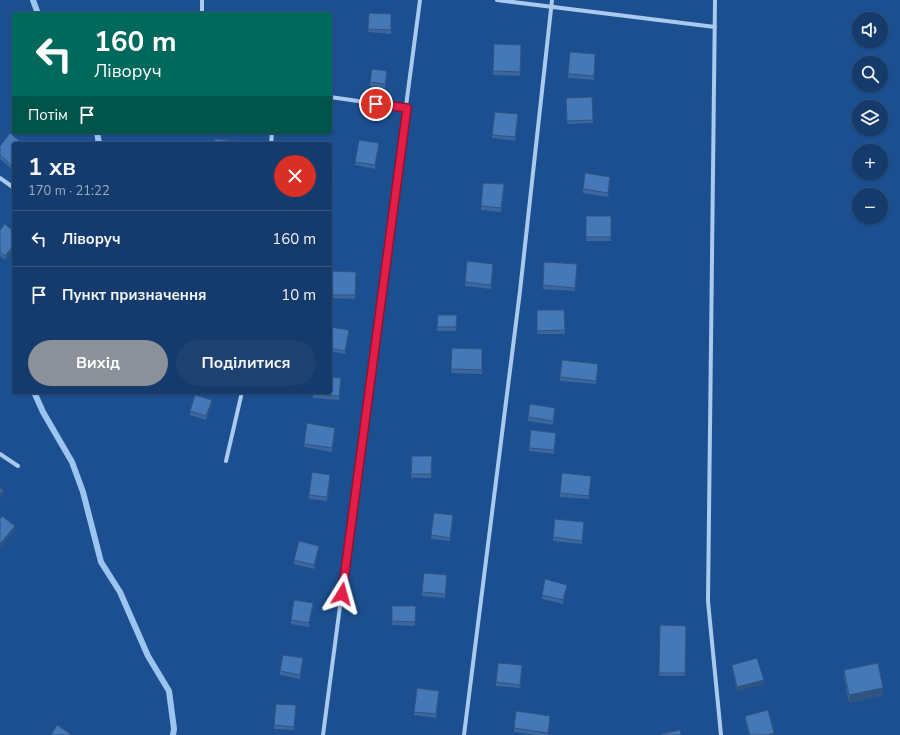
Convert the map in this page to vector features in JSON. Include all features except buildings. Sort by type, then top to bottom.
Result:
[{"type":"street","points":[[202,0],[202,12]]},
{"type":"street","points":[[323,735],[407,108],[420,0]]},
{"type":"street","points":[[497,0],[715,27]]},
{"type":"street","points":[[464,735],[520,291],[552,0]]},
{"type":"street","points":[[715,0],[708,601],[721,735]]},
{"type":"street","points":[[332,97],[407,108]]},
{"type":"street","points":[[0,178],[12,187]]},
{"type":"street","points":[[226,461],[242,394]]},
{"type":"street","points":[[0,454],[18,466]]},
{"type":"waterway","points":[[33,0],[37,12]]},
{"type":"waterway","points":[[97,134],[99,142]]},
{"type":"waterway","points":[[35,394],[43,412],[72,462],[83,492],[101,562],[120,592],[148,656],[169,691],[174,729],[173,735]]},
{"type":"route","points":[[342,594],[407,108],[376,104]]}]
